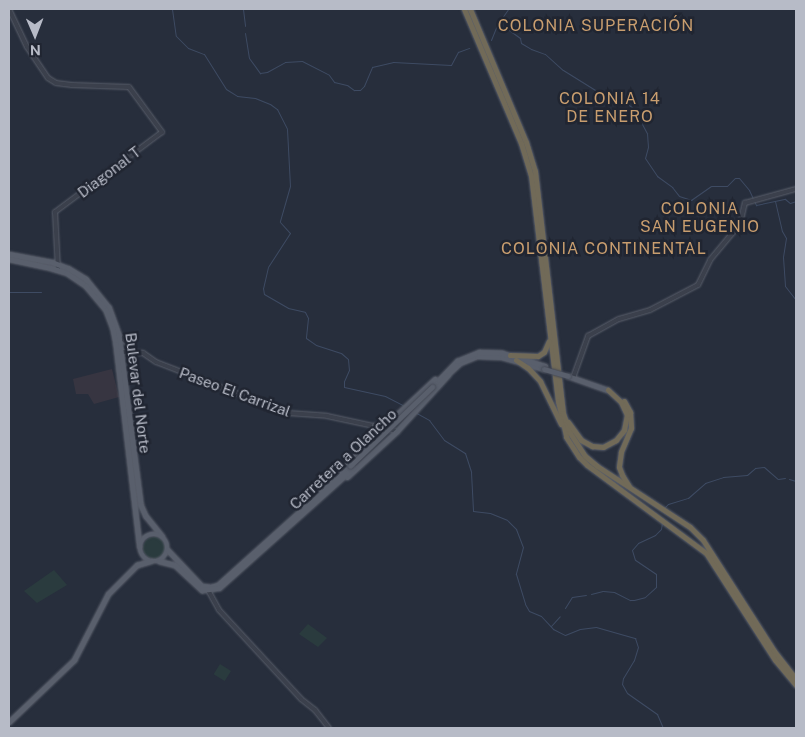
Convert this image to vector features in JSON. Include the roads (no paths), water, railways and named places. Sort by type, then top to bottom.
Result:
[{"type":"highway","points":[[464,9],[518,136],[531,175],[550,338],[563,427]]},
{"type":"highway","points":[[470,9],[526,142],[535,171],[563,413],[570,432],[585,456],[632,490],[690,527],[703,540],[774,651],[796,679]]},
{"type":"highway","points":[[510,355],[538,356],[546,349],[550,338]]},
{"type":"highway","points":[[516,360],[528,368],[541,382],[573,449],[587,465],[642,503],[670,528],[700,548],[711,560],[769,652],[796,685]]},
{"type":"highway","points":[[563,413],[577,436],[586,444],[598,447],[612,443],[624,430],[627,415],[621,402],[608,390]]},
{"type":"highway","points":[[608,390],[623,399],[630,412],[631,428],[621,452],[619,466],[622,475],[632,490]]},
{"type":"highway","points":[[670,528],[676,528],[678,524],[677,519]]},
{"type":"highway","points":[[682,537],[681,528],[690,527]]},
{"type":"main road","name":"Bulevar del Norte","points":[[9,254],[59,264],[86,279],[100,294],[115,321],[119,335],[119,352],[140,549]]},
{"type":"main road","name":"Bulevar del Norte","points":[[9,259],[58,270],[86,286],[97,298],[111,322],[119,352],[141,505],[146,516],[162,536]]},
{"type":"main road","name":"Carretera a Olancho","points":[[168,550],[202,586],[211,587],[218,585],[351,467],[433,388],[457,361],[470,355],[490,352],[510,355],[608,390]]},
{"type":"main road","name":"Carretera a Olancho","points":[[446,374],[460,363],[477,356],[502,357],[544,368]]},
{"type":"main road","points":[[374,426],[386,427],[407,406],[446,374]]},
{"type":"main road","points":[[330,485],[354,471],[397,432],[418,410],[446,374]]},
{"type":"main road","points":[[330,485],[377,435],[377,429],[374,426]]},
{"type":"main road","name":"Carretera a Olancho","points":[[211,590],[219,588],[252,560],[330,485]]},
{"type":"main road","points":[[137,565],[140,549],[146,536],[154,533],[162,536],[168,542],[168,550],[165,557],[159,561]]},
{"type":"main road","points":[[140,549],[144,558],[151,561]]},
{"type":"main road","points":[[9,722],[74,660],[102,601],[137,565],[159,561],[175,566],[202,590],[211,590],[212,596]]},
{"type":"street","name":"Diagonal T","points":[[9,9],[36,61],[48,78],[56,83],[129,87],[162,132],[55,212],[59,264]]},
{"type":"street","points":[[570,377],[589,334],[618,320],[650,310],[699,284],[710,260],[738,226],[744,204],[755,199],[796,189]]},
{"type":"street","points":[[58,270],[59,264]]},
{"type":"street","name":"Paseo El Carrizal","points":[[119,335],[136,352]]},
{"type":"street","name":"Paseo El Carrizal","points":[[119,352],[145,353],[156,362],[288,413],[325,416],[374,426]]},
{"type":"street","points":[[386,427],[397,432]]},
{"type":"street","points":[[212,596],[219,610],[294,692],[315,710],[329,728]]},
{"type":"waterway","points":[[172,9],[176,36],[188,48],[204,54],[226,89],[237,96],[255,98],[270,104],[277,109],[287,129],[290,186],[280,222],[290,233],[268,267],[263,288],[264,294],[288,308],[305,312],[308,318],[306,338],[316,345],[341,353],[348,359],[349,370],[344,381],[344,387],[385,396],[403,405]]},
{"type":"waterway","points":[[243,9],[245,26]]},
{"type":"waterway","points":[[491,40],[497,25],[508,9]]},
{"type":"waterway","points":[[503,16],[509,30],[520,38],[521,43],[545,54],[563,70],[600,93],[615,94],[634,109],[647,133],[648,147],[645,158],[657,176],[672,187],[679,196],[691,200],[711,186],[727,186],[735,178],[739,178],[749,190],[756,205],[785,199],[790,203],[796,201]]},
{"type":"waterway","points":[[245,33],[249,58],[260,73],[267,72],[285,62],[302,61],[329,75],[334,82],[347,85],[354,90],[360,90],[364,86],[372,67],[393,62],[451,65],[458,52],[469,48]]},
{"type":"waterway","points":[[775,201],[782,231],[786,238],[783,257],[785,286],[796,300]]},
{"type":"waterway","points":[[9,292],[41,292]]},
{"type":"waterway","points":[[411,410],[429,420],[444,440],[465,453],[471,472],[473,511],[490,513],[507,520],[516,529],[523,547],[516,574],[529,611],[541,616],[553,629],[565,635],[580,629],[596,627],[635,638],[638,647],[622,684],[627,693],[657,714],[663,728]]},
{"type":"waterway","points":[[665,507],[668,504],[688,498],[705,483],[723,477],[747,475],[755,468],[764,467],[778,479],[785,478]]},
{"type":"waterway","points":[[789,479],[796,481]]},
{"type":"waterway","points":[[591,594],[603,591],[614,592],[634,600],[645,597],[656,587],[656,574],[635,560],[632,550],[638,543],[655,535],[661,529],[662,523]]},
{"type":"waterway","points":[[565,608],[572,597],[586,595]]},
{"type":"waterway","points":[[551,626],[560,616]]},
{"type":"district","name":"COLONIA SUPERACIÓN","points":[[596,26]]},
{"type":"district","name":"COLONIA 14 DE ENERO","points":[[610,108]]},
{"type":"district","name":"COLONIA SAN EUGENIO","points":[[700,218]]},
{"type":"district","name":"COLONIA CONTINENTAL","points":[[604,249]]}]
